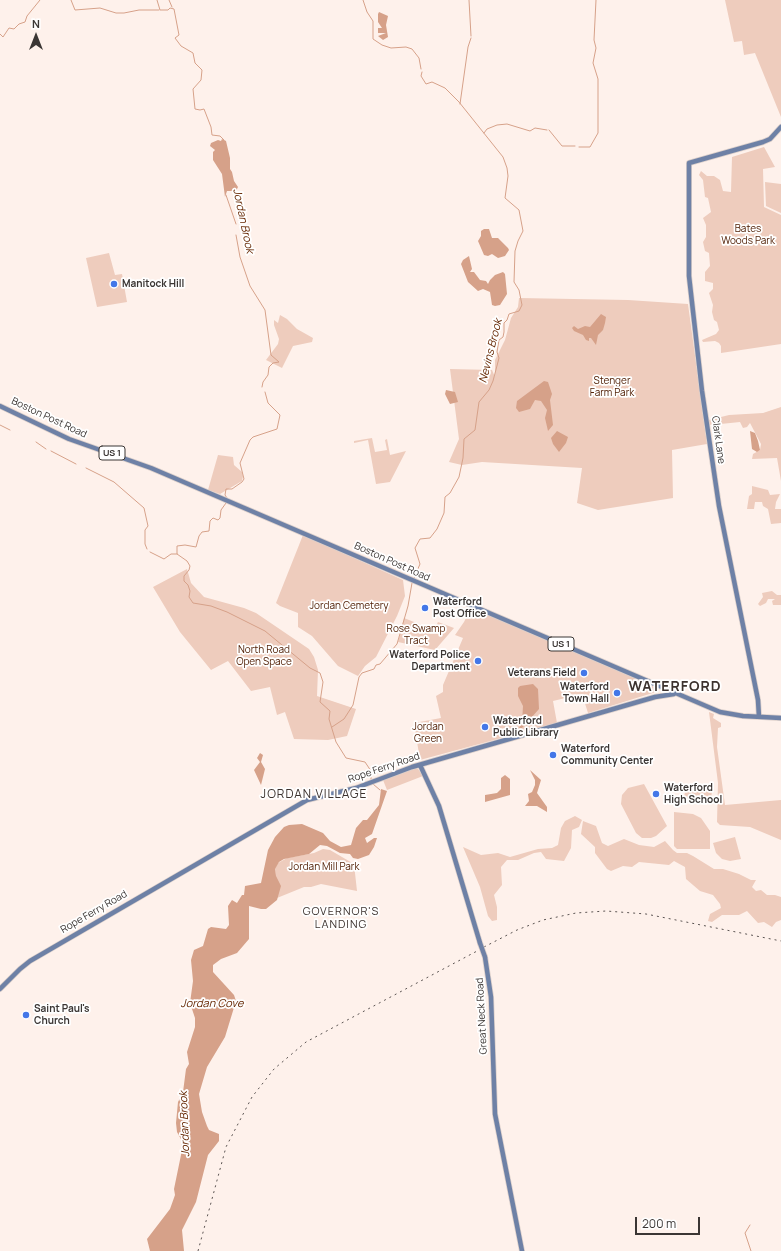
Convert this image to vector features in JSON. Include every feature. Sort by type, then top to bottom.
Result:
[{"type":"main road","name":"Clark Lane","points":[[759,717],[758,700],[718,506],[702,391],[689,276],[689,163],[762,142],[770,138],[781,127]]},
{"type":"main road","name":"Boston Post Road","points":[[0,406],[69,439],[130,459],[720,712],[781,718]]},
{"type":"main road","points":[[651,682],[659,689],[655,697]]},
{"type":"main road","name":"Rope Ferry Road","points":[[0,989],[30,961],[297,804],[307,800],[356,788],[420,765],[655,697],[676,694]]},
{"type":"main road","name":"Great Neck Road","points":[[420,765],[439,806],[484,957],[490,988],[496,1114],[522,1251]]},
{"type":"green space","points":[[725,0],[781,0],[781,117],[755,53],[744,55],[742,41],[734,42]]},
{"type":"green space","name":"Bates Woods Park","points":[[764,147],[775,167],[763,169],[764,207],[781,215],[781,344],[721,353],[721,346],[719,343],[715,341],[703,342],[702,340],[716,334],[719,330],[717,322],[714,320],[712,312],[713,305],[709,293],[713,289],[713,283],[705,281],[705,272],[710,266],[709,253],[705,251],[703,242],[706,237],[706,225],[703,218],[711,212],[708,198],[705,197],[703,180],[699,175],[701,171],[707,176],[714,176],[720,180],[723,191],[731,192],[732,157]]},
{"type":"green space","points":[[765,182],[781,184],[781,213],[766,206]]},
{"type":"green space","points":[[109,253],[115,275],[122,274],[127,302],[97,307],[86,258]]},
{"type":"green space","name":"Stenger Farm Park","points":[[519,298],[628,300],[688,304],[707,444],[672,450],[673,498],[598,510],[577,503],[582,468],[482,462],[462,465],[449,462],[459,439],[450,369],[492,370],[495,377],[495,360],[505,340],[511,318],[518,307]]},
{"type":"green space","points":[[280,315],[287,319],[297,329],[313,338],[312,342],[293,346],[282,368],[266,360],[278,344],[279,339],[274,325],[274,320],[278,323]]},
{"type":"green space","points":[[781,407],[781,481],[777,458],[752,459],[753,454],[760,450],[761,444],[750,423],[747,427],[743,428],[740,422],[711,425],[709,424],[709,420],[729,415],[763,413]]},
{"type":"green space","points":[[372,438],[375,452],[387,450],[385,440],[387,439],[390,455],[406,451],[390,482],[376,484],[368,440],[354,443],[354,441]]},
{"type":"green space","points":[[218,455],[233,457],[234,465],[242,472],[243,476],[242,481],[220,494],[208,490]]},
{"type":"green space","points":[[752,486],[768,490],[770,495],[780,494],[776,502],[775,509],[781,509],[781,523],[771,524],[768,509],[763,506],[762,502],[755,502],[754,509],[747,509],[749,496],[752,494]]},
{"type":"green space","name":"Jordan Cemetery","points":[[303,535],[403,580],[405,596],[397,616],[376,657],[365,666],[358,676],[338,666],[312,636],[298,627],[298,613],[276,603]]},
{"type":"green space","name":"North Road Open Space","points":[[187,569],[191,583],[204,597],[244,608],[256,613],[309,649],[314,657],[318,670],[317,696],[356,709],[347,736],[328,740],[294,739],[285,712],[277,715],[270,687],[251,691],[228,661],[211,670],[180,632],[153,587]]},
{"type":"green space","points":[[772,591],[777,595],[781,595],[781,605],[773,605],[772,601],[775,599],[768,599],[766,603],[760,606],[758,604],[763,597],[762,593]]},
{"type":"green space","name":"Jordan Green","points":[[472,606],[655,687],[656,692],[588,713],[582,694],[553,701],[557,723],[420,760],[414,723],[441,718],[436,696],[443,692],[443,685],[463,638],[455,635]]},
{"type":"green space","name":"Rose Swamp Tract","points":[[404,618],[434,630],[438,622],[454,628],[435,650],[398,642]]},
{"type":"green space","points":[[709,712],[714,714],[713,718],[721,723],[721,727],[718,728],[717,747],[725,805],[781,800],[781,840],[750,827],[720,825],[717,822],[718,783]]},
{"type":"green space","points":[[415,768],[418,769],[423,776],[387,790],[383,780]]},
{"type":"green space","points":[[644,784],[667,826],[656,836],[651,838],[642,838],[636,833],[621,804],[622,795],[628,788]]},
{"type":"green space","points":[[686,787],[712,790],[711,801],[684,798]]},
{"type":"green space","points":[[674,812],[693,814],[701,818],[710,831],[710,849],[677,849],[674,846]]},
{"type":"green space","points":[[575,816],[582,820],[579,827],[572,830],[571,848],[564,861],[546,859],[541,852],[534,853],[518,860],[507,860],[501,867],[502,885],[494,895],[497,907],[497,920],[492,921],[488,916],[480,887],[463,847],[481,855],[498,853],[510,857],[538,849],[552,848],[558,845],[561,828],[565,821]]},
{"type":"green space","points":[[583,821],[596,826],[602,843],[608,846],[624,839],[639,845],[654,847],[665,841],[677,853],[687,853],[714,869],[723,869],[751,880],[756,880],[752,887],[756,891],[761,890],[767,895],[781,897],[781,920],[776,922],[772,927],[764,922],[758,923],[747,911],[739,915],[722,915],[712,922],[708,921],[710,914],[721,908],[720,904],[713,895],[700,891],[686,879],[685,867],[674,861],[669,865],[639,862],[632,867],[623,866],[611,871],[607,869],[595,853],[595,847],[581,834]]},
{"type":"green space","points":[[735,837],[741,859],[730,861],[722,859],[716,853],[713,843]]},
{"type":"green space","name":"Jordan Mill Park","points":[[323,849],[330,850],[354,864],[357,891],[321,884],[311,887],[304,887],[277,898],[275,868],[278,863],[287,858],[314,853]]},
{"type":"water","points":[[379,12],[388,16],[386,25],[388,37],[383,40],[378,36],[386,33],[378,33],[378,28],[382,28],[378,22]]},
{"type":"water","points":[[222,139],[226,141],[230,158],[230,169],[234,181],[238,187],[236,191],[227,191],[225,197],[222,174],[213,160],[213,152],[215,150],[210,146],[211,143],[218,140],[221,141]]},
{"type":"water","points":[[484,229],[489,229],[492,238],[498,238],[508,248],[509,250],[505,256],[498,258],[492,254],[488,256],[484,255],[478,241],[481,236],[481,231]]},
{"type":"water","points":[[469,256],[472,269],[470,272],[474,272],[480,280],[486,281],[488,284],[495,275],[503,272],[505,274],[507,294],[500,305],[492,305],[490,292],[483,289],[478,291],[468,282],[461,264],[463,260]]},
{"type":"water","points":[[601,314],[606,317],[603,330],[598,335],[596,345],[591,338],[589,338],[589,341],[586,340],[583,335],[574,331],[572,328],[574,326],[578,329],[585,326],[590,327]]},
{"type":"water","points":[[544,381],[548,382],[552,394],[550,400],[553,425],[548,431],[545,418],[547,410],[541,401],[535,400],[530,409],[519,412],[516,408],[517,401]]},
{"type":"water","points":[[446,390],[455,392],[458,402],[450,404],[445,394]]},
{"type":"water","points":[[557,431],[568,437],[566,443],[559,452],[553,444],[551,438]]},
{"type":"water","points":[[750,431],[755,433],[758,441],[760,450],[757,452],[752,449]]},
{"type":"water","points":[[533,684],[538,689],[539,709],[522,728],[519,728],[522,723],[523,706],[518,696],[518,688],[520,686]]},
{"type":"water","points":[[260,753],[263,755],[261,762],[265,769],[261,785],[254,770],[260,762],[257,758]]},
{"type":"water","points":[[530,770],[541,780],[537,793],[547,807],[547,812],[537,806],[525,806],[529,801],[528,794],[532,792],[535,785],[535,780]]},
{"type":"water","points":[[505,775],[510,779],[510,795],[485,802],[485,795],[497,793],[501,789],[501,778]]},
{"type":"water","name":"Jordan Cove","points":[[381,789],[387,791],[372,834],[365,838],[367,843],[374,838],[377,838],[369,855],[358,859],[353,858],[350,854],[340,853],[327,846],[320,845],[309,854],[284,859],[279,862],[275,869],[276,876],[281,886],[277,900],[266,909],[249,906],[249,939],[237,953],[221,959],[213,965],[213,972],[234,995],[236,1001],[225,1037],[207,1067],[199,1094],[202,1112],[207,1126],[209,1130],[219,1134],[219,1141],[208,1155],[196,1202],[182,1230],[184,1251],[150,1251],[147,1239],[170,1209],[175,1195],[174,1189],[181,1155],[182,1141],[177,1132],[176,1123],[178,1102],[183,1092],[186,1069],[189,1064],[187,1052],[195,1027],[195,1018],[190,1003],[193,981],[191,960],[194,950],[203,946],[208,929],[211,927],[226,929],[229,925],[228,906],[232,900],[237,903],[242,895],[244,895],[245,886],[261,883],[268,850],[275,837],[284,827],[302,824],[323,833],[330,841],[341,847],[351,845],[356,828],[363,820],[367,820],[379,805]]},
{"type":"waterway","points":[[0,34],[3,37],[9,28],[14,29],[19,24],[25,22],[27,16],[40,0]]},
{"type":"waterway","points":[[71,0],[75,10],[100,8],[116,13],[139,10],[159,10]]},
{"type":"waterway","name":"Jordan Brook","points":[[157,0],[160,10],[168,10],[170,8],[174,9],[179,35],[175,38],[181,46],[193,53],[195,63],[202,70],[201,80],[193,89],[195,109],[204,109],[211,127],[212,135],[220,136],[224,140]]},
{"type":"waterway","name":"Jordan Brook","points":[[169,0],[172,7]]},
{"type":"waterway","name":"Nevins Brook","points":[[363,0],[367,12],[373,21],[373,39],[382,45],[391,48],[406,47],[412,49],[419,58],[421,69]]},
{"type":"waterway","points":[[469,0],[471,36]]},
{"type":"waterway","points":[[579,147],[590,147],[598,133],[598,79],[593,63],[596,48],[594,40],[596,0]]},
{"type":"waterway","points":[[460,104],[468,47],[471,38]]},
{"type":"waterway","name":"Nevins Brook","points":[[414,578],[420,564],[415,548],[420,539],[430,538],[437,529],[444,513],[445,497],[450,493],[459,477],[463,458],[464,439],[475,430],[479,402],[489,390],[493,381],[499,358],[497,352],[499,340],[503,337],[504,323],[509,314],[519,311],[522,305],[519,290],[514,282],[515,251],[523,231],[519,210],[505,198],[508,176],[503,157],[459,102],[445,88],[432,82],[426,84],[421,76],[422,72]]},
{"type":"waterway","points":[[484,133],[487,129],[497,125],[507,124],[530,131],[535,128],[547,130]]},
{"type":"waterway","points":[[549,130],[562,146],[575,146]]},
{"type":"waterway","name":"Jordan Brook","points":[[226,195],[236,224]]},
{"type":"waterway","name":"Jordan Brook","points":[[236,235],[240,257],[250,286],[265,310],[271,355],[279,362],[273,363],[269,367],[268,375],[263,382],[262,387]]},
{"type":"waterway","name":"Jordan Brook","points":[[227,498],[225,495],[226,489],[232,489],[244,479],[240,463],[250,440],[253,437],[277,429],[280,415],[268,403],[265,392]]},
{"type":"waterway","points":[[0,425],[10,430]]},
{"type":"waterway","points":[[36,442],[46,449]]},
{"type":"waterway","points":[[51,451],[76,464]]},
{"type":"waterway","points":[[86,468],[114,482],[144,508],[148,526],[145,530],[145,544],[147,549]]},
{"type":"waterway","name":"Jordan Brook","points":[[226,503],[221,510],[220,518],[218,520],[213,518],[210,521],[209,531],[202,532],[199,536],[196,547],[185,545],[177,546],[177,554],[187,561],[190,566],[189,570],[184,576],[184,581],[188,585],[190,591],[189,597],[193,603],[211,606],[227,612],[265,631],[310,668],[320,673],[323,682],[320,702],[330,711],[329,719],[336,742],[346,758],[365,762],[371,771],[371,779]]},
{"type":"waterway","points":[[150,552],[164,559],[171,554],[177,554]]},
{"type":"waterway","name":"Nevins Brook","points":[[332,727],[344,719],[353,705],[359,677],[362,673],[374,669],[376,665],[380,664],[397,644],[408,606],[412,583]]},
{"type":"waterway","name":"Jordan Brook","points":[[373,784],[380,790]]},
{"type":"waterway","points":[[750,1225],[745,1233],[751,1251]]},
{"type":"railway","points":[[484,947],[517,930],[543,920],[576,913],[606,911],[646,914],[781,941]]},
{"type":"railway","points":[[198,1251],[226,1147],[252,1097],[274,1069],[306,1042],[479,950]]},
{"type":"place","name":"Manitock Hill","points":[[114,284]]},
{"type":"place","name":"Waterford Post Office","points":[[425,608]]},
{"type":"place","name":"Waterford Police Department","points":[[478,661]]},
{"type":"place","name":"Veterans Field","points":[[584,673]]},
{"type":"place","name":"Waterford Town Hall","points":[[617,693]]},
{"type":"place","name":"Waterford Public Library","points":[[485,727]]},
{"type":"place","name":"Waterford Community Center","points":[[553,755]]},
{"type":"place","name":"Waterford High School","points":[[656,794]]},
{"type":"place","name":"Saint Paul's Church","points":[[26,1015]]},
{"type":"district","name":"WATERFORD","points":[[675,687]]},
{"type":"district","name":"JORDAN VILLAGE","points":[[314,795]]},
{"type":"district","name":"GOVERNOR'S LANDING","points":[[341,918]]}]
